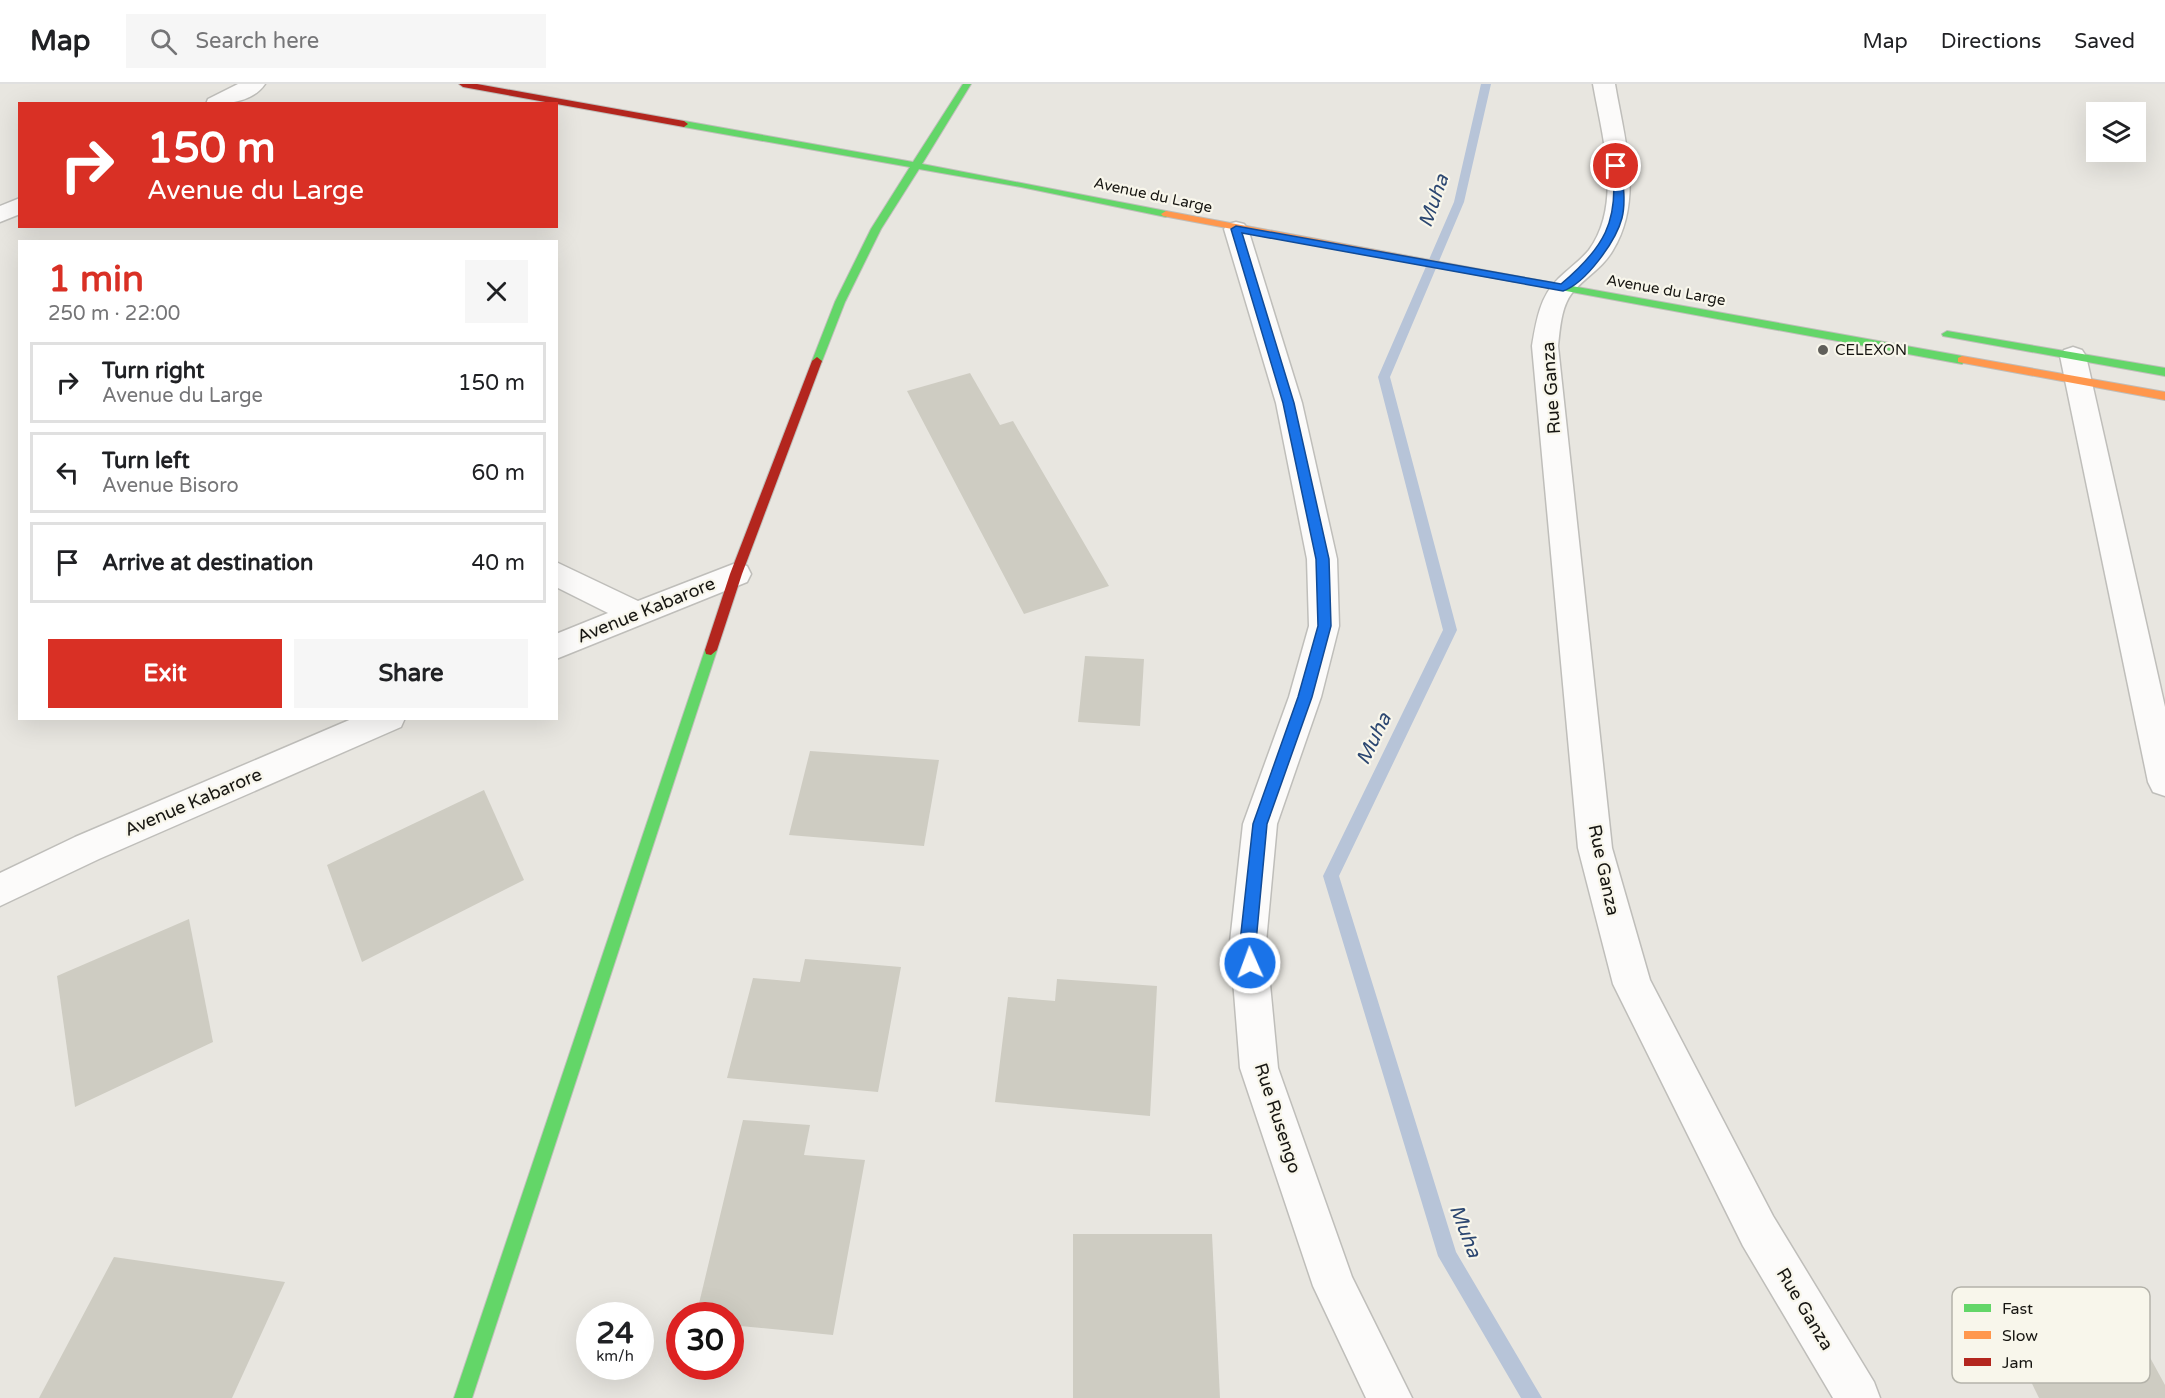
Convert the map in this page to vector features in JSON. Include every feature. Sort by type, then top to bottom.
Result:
[{"type":"main road","name":"Avenue du Large","points":[[463,84],[1021,184],[1236,229],[1469,271],[1576,275],[2076,369],[2165,372]]},
{"type":"main road","points":[[463,1398],[735,574],[840,303],[876,229],[967,84]]},
{"type":"main road","name":"Avenue du Large","points":[[1021,184],[1151,196]]},
{"type":"main road","name":"Avenue du Large","points":[[1933,332],[2076,369],[2165,396]]},
{"type":"street","points":[[220,102],[254,84]]},
{"type":"street","name":"Rue Ganza","points":[[1604,84],[1619,186],[1617,219],[1602,250],[1576,275],[1550,316],[1545,346],[1595,848],[1632,984],[1758,1231],[1858,1398]]},
{"type":"street","points":[[0,215],[18,206]]},
{"type":"street","name":"Rue Rusengo","points":[[1236,229],[1289,403],[1322,559],[1324,626],[1305,697],[1260,824],[1248,942],[1259,1068],[1334,1286],[1390,1398]]},
{"type":"street","points":[[2076,369],[2165,782]]},
{"type":"street","points":[[558,574],[635,613]]},
{"type":"street","name":"Avenue Kabarore","points":[[558,646],[735,574]]},
{"type":"street","name":"Avenue Kabarore","points":[[0,890],[87,848],[384,720]]},
{"type":"building","points":[[970,373],[1000,425],[1013,421],[1109,586],[1024,614],[907,391]]},
{"type":"building","points":[[1085,656],[1144,659],[1140,726],[1078,722]]},
{"type":"building","points":[[810,751],[939,760],[924,846],[789,835]]},
{"type":"building","points":[[484,790],[524,880],[362,962],[327,865]]},
{"type":"building","points":[[189,919],[213,1042],[75,1107],[57,976]]},
{"type":"building","points":[[805,959],[901,967],[878,1092],[727,1078],[753,978],[800,982]]},
{"type":"building","points":[[1057,979],[1157,986],[1150,1116],[995,1102],[1008,997],[1055,1001]]},
{"type":"building","points":[[743,1120],[810,1125],[804,1155],[865,1160],[833,1335],[744,1326],[744,1302],[699,1302]]},
{"type":"building","points":[[1073,1234],[1212,1234],[1220,1398],[1073,1398]]},
{"type":"building","points":[[114,1257],[285,1282],[232,1398],[39,1398]]},
{"type":"building","points":[[2150,1358],[2165,1385],[2165,1398],[2039,1398],[2032,1383],[2150,1383]]},
{"type":"waterway","name":"Muha","points":[[1486,84],[1459,202],[1384,377],[1450,630],[1331,876],[1448,1256],[1532,1398]]},
{"type":"traffic: fast","points":[[817,361],[840,302],[876,229],[967,84]]},
{"type":"traffic: fast","points":[[684,124],[1021,184],[1166,214]]},
{"type":"traffic: fast","points":[[1516,279],[1962,360]]},
{"type":"traffic: fast","points":[[1947,334],[2165,372]]},
{"type":"traffic: fast","points":[[463,1398],[711,650]]},
{"type":"traffic: slow","points":[[1166,214],[1516,279]]},
{"type":"traffic: slow","points":[[1962,360],[2165,396]]},
{"type":"traffic: jam","points":[[463,84],[684,124]]},
{"type":"traffic: jam","points":[[711,650],[736,574],[817,361]]},
{"type":"place","name":"CELEXON","points":[[1823,350]]},
{"type":"route","points":[[1250,963],[1248,942],[1260,824],[1305,697],[1324,626],[1322,559],[1289,403],[1236,229],[1563,288],[1584,271],[1602,250],[1617,219],[1619,186],[1616,166]]}]
